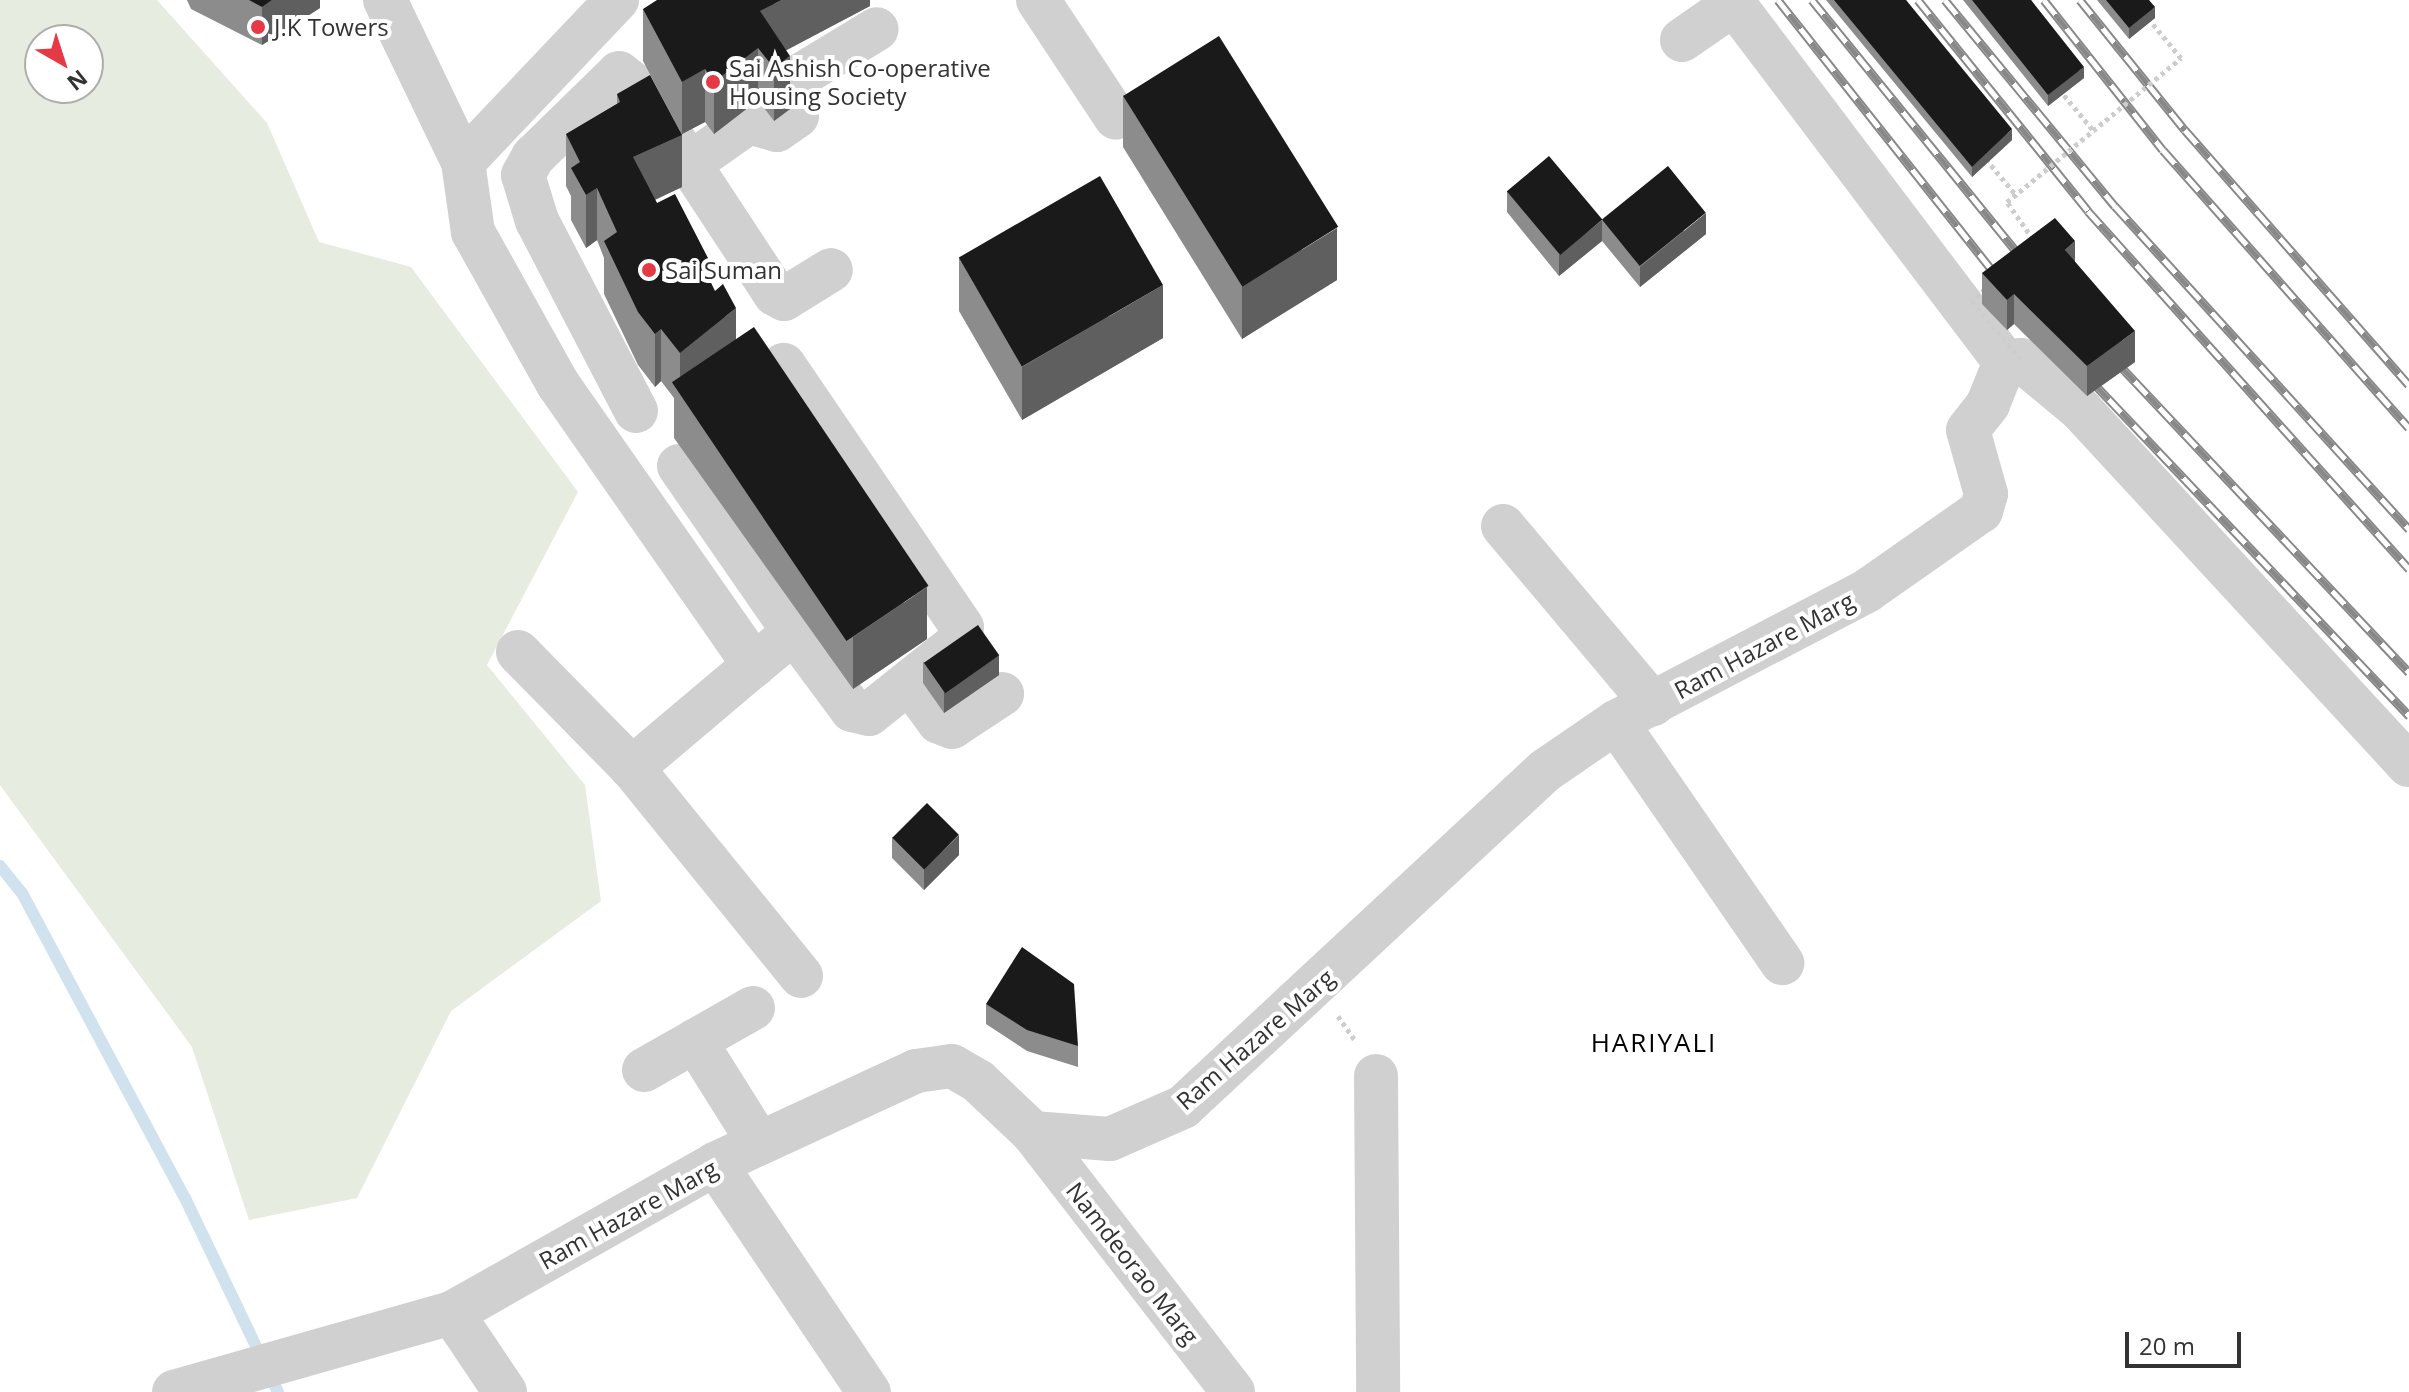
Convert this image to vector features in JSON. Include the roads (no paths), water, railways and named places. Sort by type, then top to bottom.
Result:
[{"type":"street","points":[[385,0],[477,148],[473,232],[558,384],[754,665]]},
{"type":"street","points":[[477,148],[617,0]]},
{"type":"street","points":[[1038,0],[1116,118]]},
{"type":"street","points":[[1682,40],[1733,2],[2013,361],[2081,410],[2409,765]]},
{"type":"street","points":[[692,162],[749,122],[777,130],[797,116],[791,81],[877,29]]},
{"type":"street","points":[[585,35],[619,73],[641,90],[692,162],[775,294],[784,299],[831,270]]},
{"type":"street","points":[[636,411],[537,221],[523,175],[530,162],[651,40]]},
{"type":"street","points":[[477,148],[530,162]]},
{"type":"street","name":"Ram Hazare Marg","points":[[174,1392],[244,1368],[452,1313],[715,1164],[916,1071],[952,1066],[978,1081],[1033,1133],[1110,1139],[1183,1107],[1317,987],[1546,770],[1634,713],[1868,590],[1981,511],[1986,494],[1968,430],[1988,404],[2013,361]]},
{"type":"street","points":[[679,466],[852,710],[869,714],[911,684],[958,643],[962,627],[784,365]]},
{"type":"street","points":[[862,478],[854,493],[857,512],[938,633],[938,646],[865,703]]},
{"type":"street","points":[[1503,526],[1634,713],[1782,963]]},
{"type":"street","points":[[632,768],[794,632]]},
{"type":"street","points":[[518,652],[632,768],[801,976]]},
{"type":"street","points":[[911,684],[939,722],[952,727],[1002,694]]},
{"type":"street","points":[[644,1070],[753,1008]]},
{"type":"street","points":[[695,1041],[759,1143]]},
{"type":"street","points":[[1376,1076],[1378,1392]]},
{"type":"street","name":"Namdeorao Marg","points":[[1033,1133],[1233,1392]]},
{"type":"street","points":[[715,1164],[869,1392]]},
{"type":"street","points":[[452,1313],[505,1392]]},
{"type":"waterway","points":[[0,866],[22,893],[185,1198],[278,1392]]},
{"type":"railway","points":[[1778,0],[2004,285]]},
{"type":"railway","points":[[1812,0],[2029,267]]},
{"type":"railway","points":[[1918,0],[2088,211],[2409,569]]},
{"type":"railway","points":[[1945,0],[2115,206],[2409,529]]},
{"type":"railway","points":[[2044,0],[2163,150],[2409,428]]},
{"type":"railway","points":[[2080,0],[2185,130],[2409,385]]},
{"type":"railway","points":[[2110,355],[2409,672]]},
{"type":"railway","points":[[2084,373],[2409,716]]},
{"type":"place","name":"J.K Towers","points":[[258,27]]},
{"type":"place","name":"Sai Ashish Co-operative Housing Society","points":[[713,82]]},
{"type":"place","name":"Sai Suman","points":[[649,270]]},
{"type":"district","name":"HARIYALI","points":[[1654,1043]]}]
